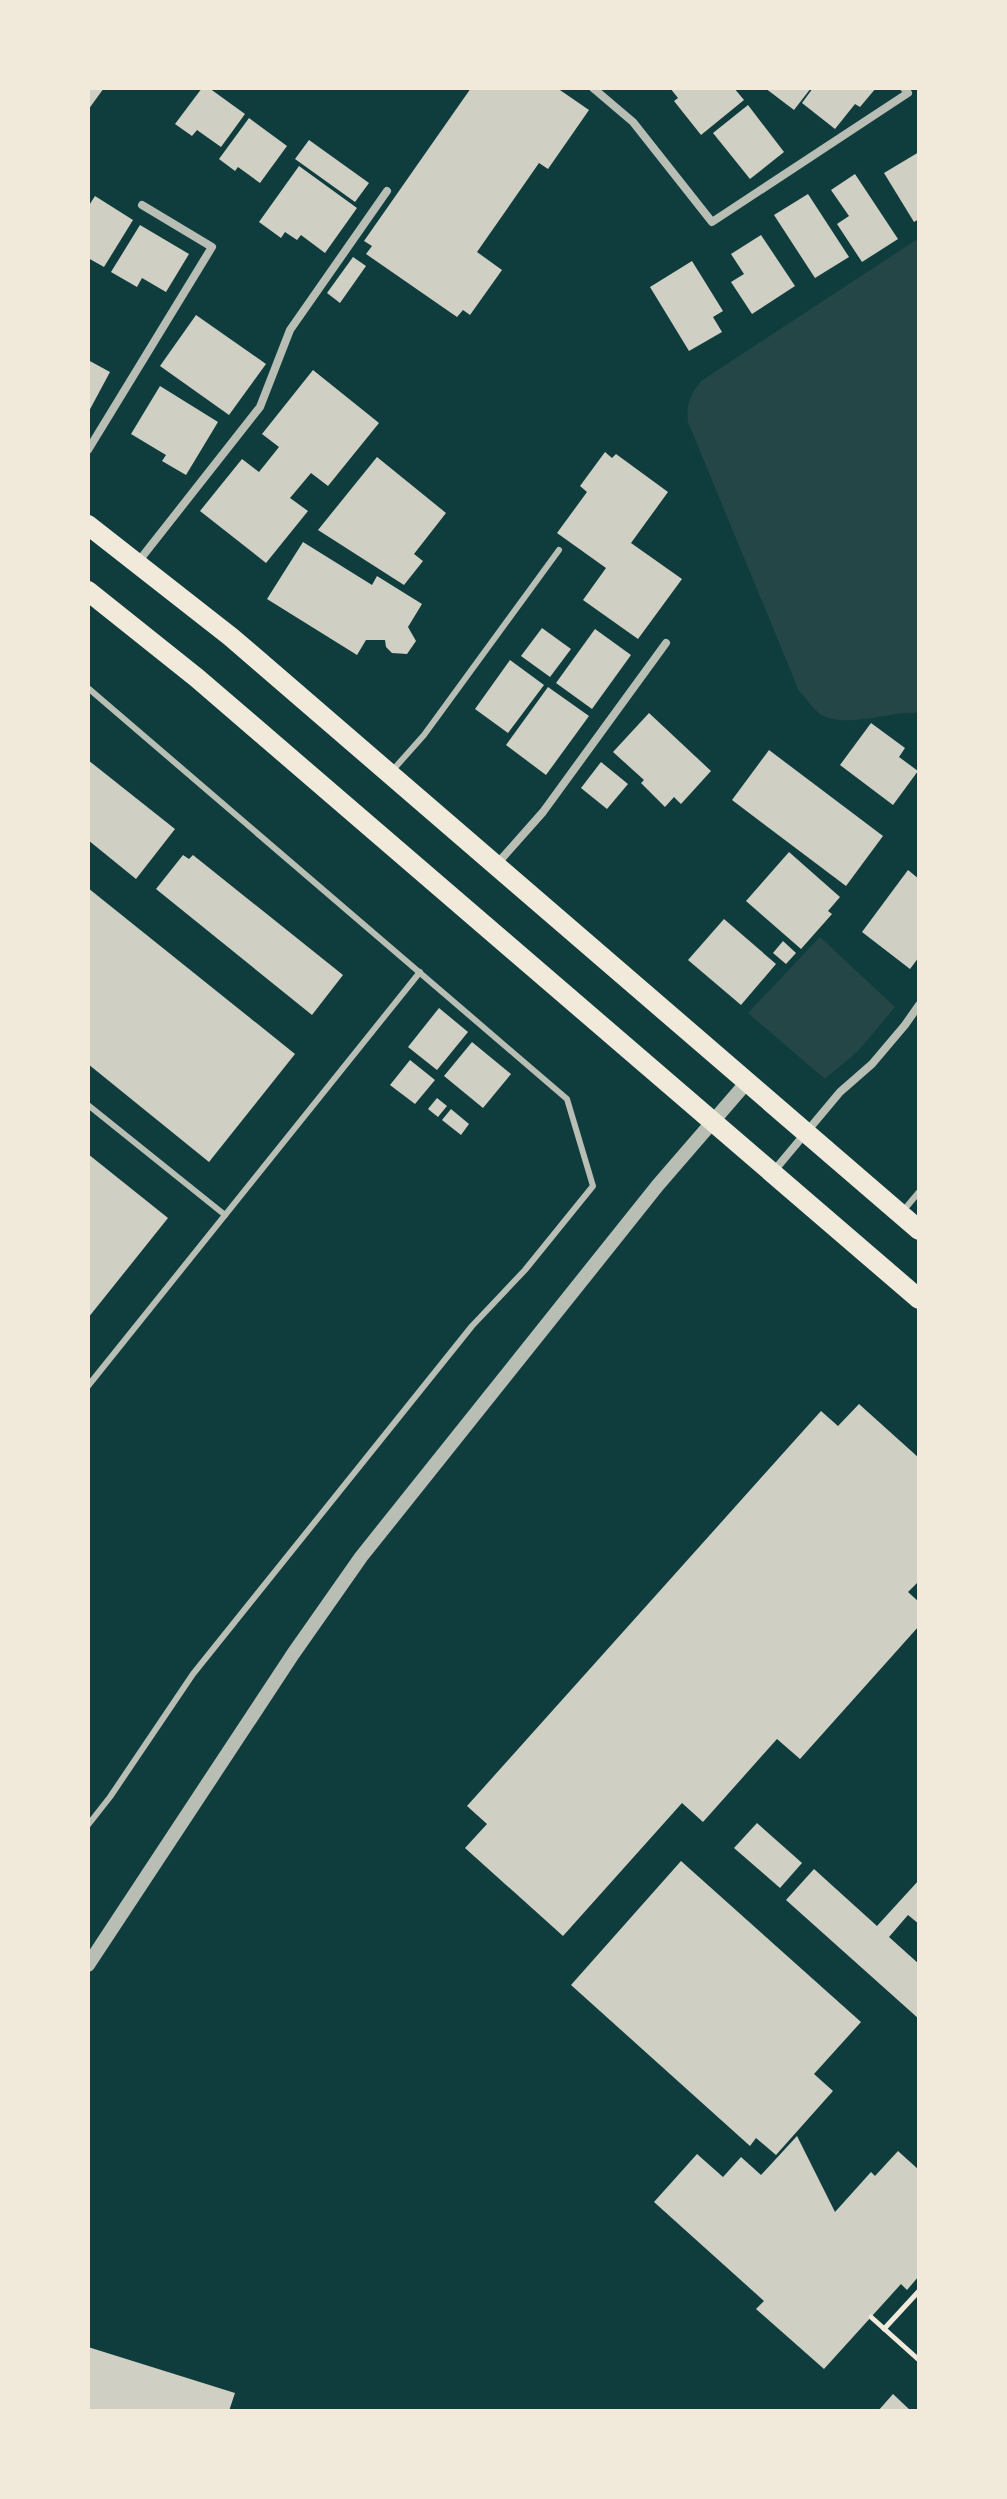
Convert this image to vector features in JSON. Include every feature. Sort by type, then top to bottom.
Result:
[{"type":"main road","points":[[88,525],[231,637],[919,1230]]},
{"type":"main road","points":[[88,591],[197,678],[919,1299]]},
{"type":"street","points":[[593,88],[633,122],[712,222],[908,93],[904,88]]},
{"type":"street","points":[[138,563],[260,407],[290,330],[387,191]]},
{"type":"street","points":[[88,450],[212,247],[142,205]]},
{"type":"street","points":[[496,866],[543,812],[666,643]]},
{"type":"street","points":[[772,1173],[840,1092],[872,1064],[919,1005]]},
{"type":"street","points":[[88,1965],[354,1567],[658,1185],[747,1082]]},
{"type":"lane","points":[[390,774],[424,735],[559,550]]},
{"type":"lane","points":[[88,688],[567,1099],[593,1186],[525,1270],[472,1326],[193,1674],[88,1825]]},
{"type":"lane","points":[[88,1386],[420,972]]},
{"type":"lane","points":[[88,1105],[225,1215]]},
{"type":"lane","points":[[900,1214],[919,1192]]},
{"type":"path","points":[[884,2329],[919,2291]]},
{"type":"path","points":[[871,2317],[919,2360]]},
{"type":"shaded area","points":[[919,238],[919,713],[842,720],[817,712],[799,691],[688,422],[688,405],[701,381]]},
{"type":"shaded area","points":[[820,937],[895,1007],[858,1051],[825,1079],[748,1013]]},
{"type":"building","points":[[88,88],[104,88],[88,110]]},
{"type":"building","points":[[202,88],[209,88],[245,114],[221,147],[197,130],[192,136],[175,124]]},
{"type":"building","points":[[471,88],[557,88],[589,110],[548,169],[539,163],[477,252],[502,270],[470,315],[463,310],[457,317],[366,254],[372,246],[364,241]]},
{"type":"building","points":[[670,88],[734,88],[744,100],[701,135],[674,101],[678,98]]},
{"type":"building","points":[[765,88],[811,88],[794,110]]},
{"type":"building","points":[[813,88],[876,88],[860,107],[855,104],[835,129],[802,103]]},
{"type":"building","points":[[748,105],[784,152],[750,179],[713,133]]},
{"type":"building","points":[[249,118],[287,146],[260,183],[238,167],[235,171],[219,159]]},
{"type":"building","points":[[309,140],[369,183],[355,202],[295,159]]},
{"type":"building","points":[[919,152],[919,219],[914,222],[884,173]]},
{"type":"building","points":[[299,166],[357,208],[325,253],[301,235],[297,240],[285,232],[281,238],[259,222]]},
{"type":"building","points":[[855,174],[898,239],[862,262],[837,224],[849,216],[831,190]]},
{"type":"building","points":[[808,194],[849,257],[815,278],[774,215]]},
{"type":"building","points":[[95,196],[133,220],[104,267],[88,258],[88,207]]},
{"type":"building","points":[[140,225],[189,254],[166,292],[142,278],[137,287],[111,272]]},
{"type":"building","points":[[761,235],[795,286],[752,314],[731,282],[744,274],[731,254]]},
{"type":"building","points":[[353,257],[366,266],[340,303],[327,293]]},
{"type":"building","points":[[692,261],[723,311],[713,317],[722,332],[689,351],[650,287]]},
{"type":"building","points":[[196,315],[266,364],[229,415],[160,366]]},
{"type":"building","points":[[88,360],[110,372],[88,413]]},
{"type":"building","points":[[313,370],[379,423],[328,486],[311,473],[290,498],[308,511],[266,563],[200,511],[242,459],[259,472],[279,447],[262,434]]},
{"type":"building","points":[[160,386],[218,422],[186,475],[162,461],[166,455],[131,434]]},
{"type":"building","points":[[605,452],[612,458],[616,454],[668,492],[631,543],[682,579],[638,639],[583,600],[606,568],[557,533],[587,492],[580,486]]},
{"type":"building","points":[[377,457],[446,513],[414,554],[423,561],[404,585],[318,530]]},
{"type":"building","points":[[303,542],[372,585],[377,576],[422,604],[408,627],[416,641],[407,654],[392,653],[386,647],[385,640],[366,640],[357,655],[267,599]]},
{"type":"building","points":[[542,628],[571,649],[550,677],[521,656]]},
{"type":"building","points":[[595,629],[631,655],[592,709],[556,683]]},
{"type":"building","points":[[510,660],[544,685],[508,733],[475,709]]},
{"type":"building","points":[[548,687],[589,716],[546,775],[506,745]]},
{"type":"building","points":[[649,713],[711,771],[681,804],[674,797],[665,807],[641,783],[644,780],[613,752]]},
{"type":"building","points":[[871,723],[905,748],[899,757],[918,771],[893,805],[840,765]]},
{"type":"building","points":[[769,750],[883,836],[846,886],[732,800]]},
{"type":"building","points":[[88,760],[175,829],[136,879],[88,840]]},
{"type":"building","points":[[601,762],[628,784],[607,809],[581,788]]},
{"type":"building","points":[[789,852],[840,897],[828,911],[832,914],[801,949],[746,901]]},
{"type":"building","points":[[183,855],[189,859],[193,855],[343,975],[312,1015],[156,889]]},
{"type":"building","points":[[908,870],[919,879],[919,957],[910,969],[862,932]]},
{"type":"building","points":[[88,888],[295,1054],[209,1162],[88,1064]]},
{"type":"building","points":[[724,919],[776,964],[741,1005],[688,960]]},
{"type":"building","points":[[783,941],[796,953],[786,964],[773,953]]},
{"type":"building","points":[[439,1008],[468,1032],[437,1070],[408,1047]]},
{"type":"building","points":[[472,1042],[511,1074],[483,1108],[444,1076]]},
{"type":"building","points":[[410,1060],[435,1080],[415,1104],[390,1085]]},
{"type":"building","points":[[437,1098],[447,1106],[438,1117],[428,1109]]},
{"type":"building","points":[[451,1109],[469,1124],[461,1135],[442,1120]]},
{"type":"building","points":[[88,1154],[168,1218],[88,1318]]},
{"type":"building","points":[[859,1404],[919,1458],[919,1581],[908,1592],[919,1602],[919,1626],[800,1759],[777,1739],[703,1822],[682,1803],[563,1936],[465,1848],[487,1824],[467,1806],[821,1411],[838,1426]]},
{"type":"building","points":[[757,1823],[802,1863],[780,1888],[734,1848]]},
{"type":"building","points":[[681,1861],[861,2022],[814,2074],[833,2091],[776,2155],[756,2138],[750,2146],[571,1985]]},
{"type":"building","points":[[814,1869],[877,1926],[919,1880],[919,1924],[908,1915],[889,1937],[919,1964],[919,2019],[786,1900]]},
{"type":"building","points":[[797,2136],[835,2212],[871,2172],[875,2176],[898,2151],[919,2170],[919,2276],[907,2290],[901,2284],[824,2369],[756,2309],[764,2301],[654,2202],[697,2154],[723,2177],[741,2157],[761,2175]]},
{"type":"building","points":[[88,2347],[235,2393],[229,2411],[88,2411]]},
{"type":"building","points":[[893,2394],[911,2411],[878,2411]]}]
